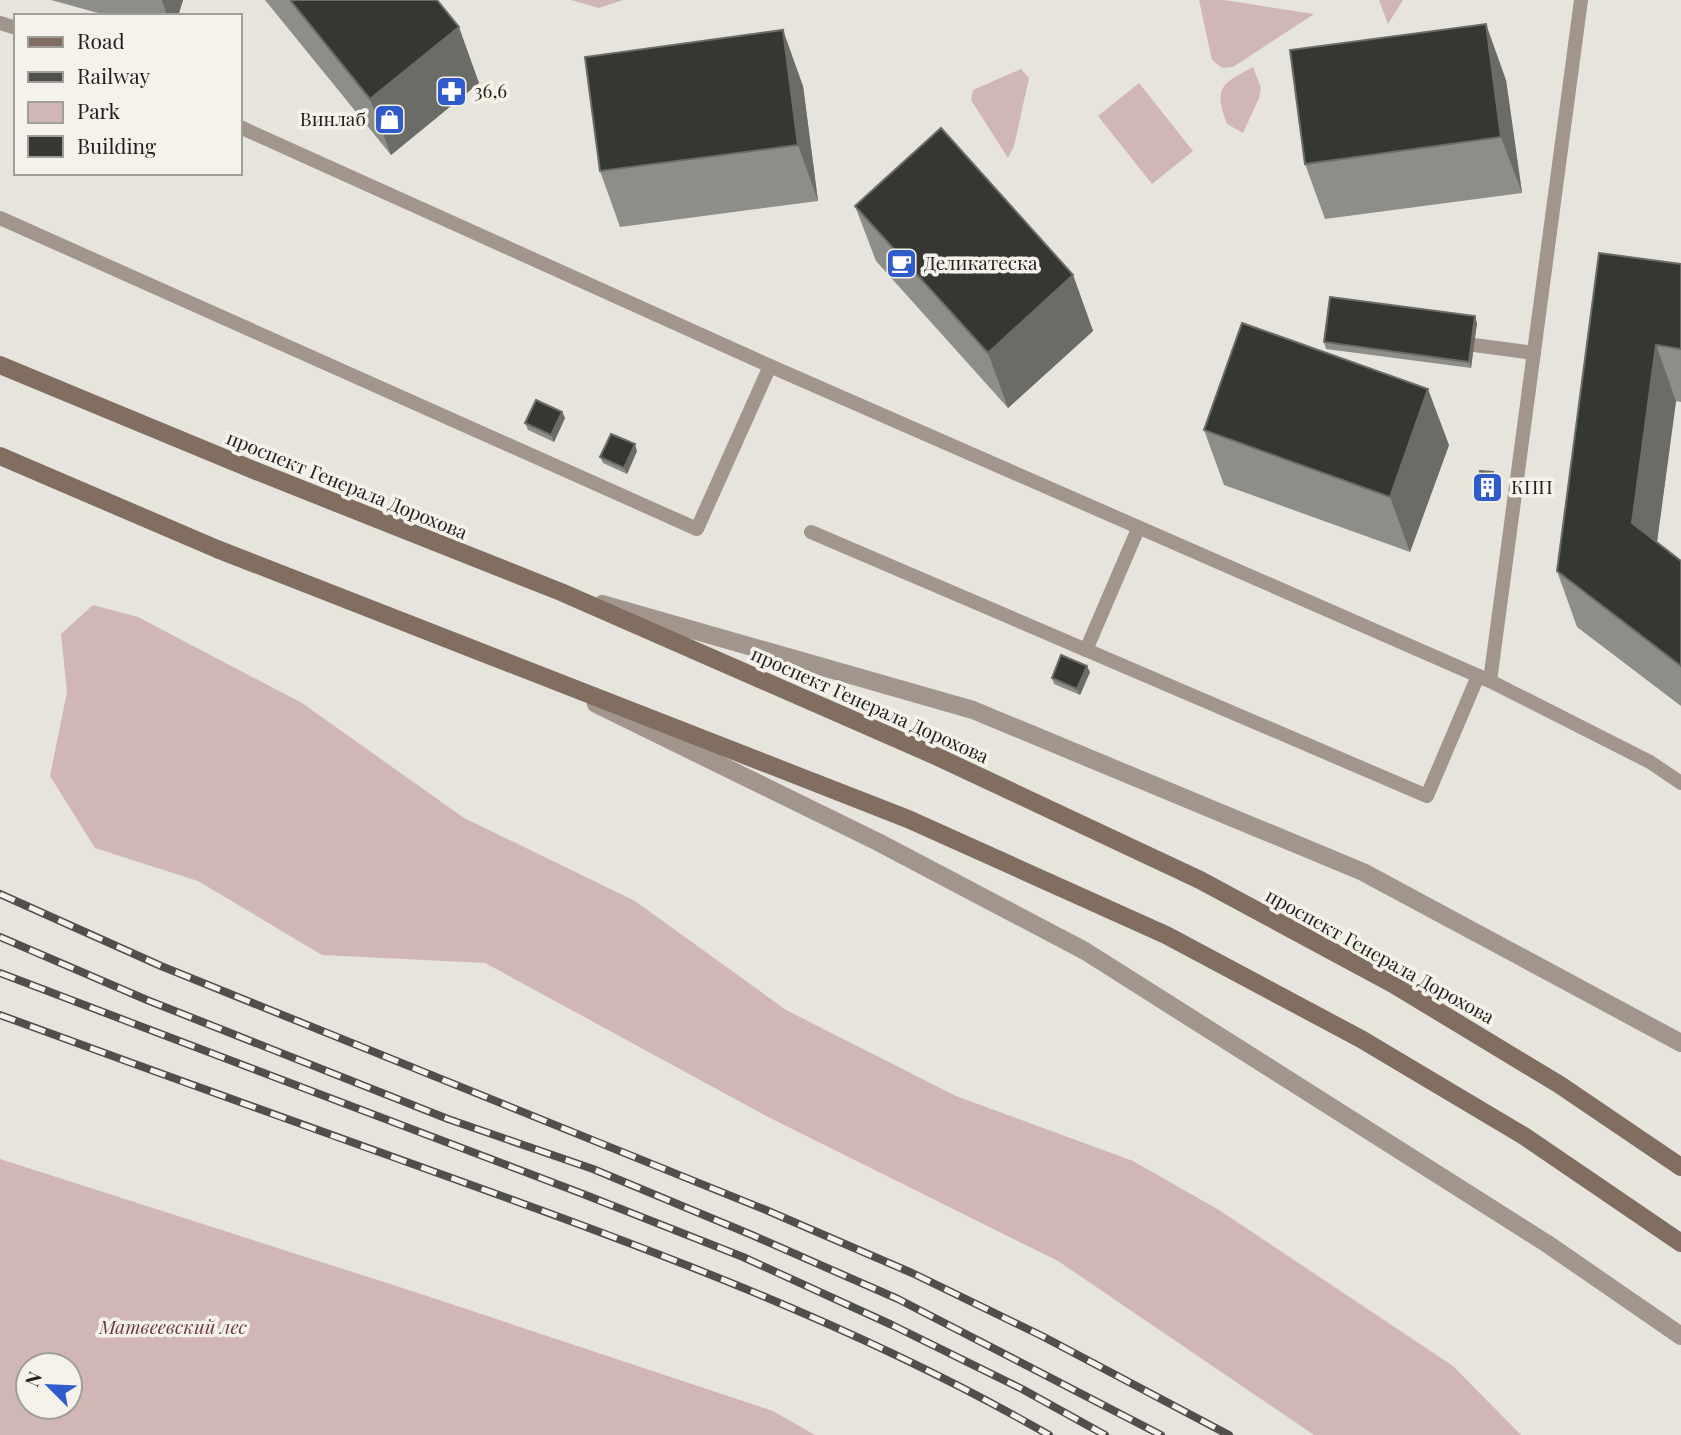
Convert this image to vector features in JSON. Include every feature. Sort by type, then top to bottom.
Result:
[{"type":"main road","name":"проспект Генерала Дорохова","points":[[0,365],[251,470],[561,592],[938,757],[1200,880],[1394,984],[1560,1085],[1681,1167]]},
{"type":"main road","points":[[0,456],[217,549],[908,819],[1166,936],[1361,1039],[1501,1122],[1681,1243]]},
{"type":"street","points":[[561,592],[973,709],[1363,872],[1681,1043]]},
{"type":"street","points":[[530,672],[878,842],[1085,951],[1546,1243],[1681,1336]]},
{"type":"lane","points":[[811,532],[1427,796],[1484,679],[1534,353],[1581,0]]},
{"type":"lane","points":[[242,128],[770,366],[1484,679],[1650,762],[1681,783]]},
{"type":"lane","points":[[0,218],[697,529],[770,366]]},
{"type":"lane","points":[[1474,345],[1534,353]]},
{"type":"lane","points":[[1086,650],[1138,528]]},
{"type":"green space","points":[[571,0],[623,0],[599,8]]},
{"type":"green space","points":[[1199,0],[1224,0],[1314,14],[1233,67],[1222,68],[1212,60]]},
{"type":"green space","points":[[1379,0],[1403,0],[1388,24]]},
{"type":"green space","points":[[1253,67],[1261,88],[1243,133],[1227,124],[1221,94],[1227,82]]},
{"type":"green space","points":[[1021,69],[1029,78],[1014,146],[1008,158],[971,100],[973,90]]},
{"type":"green space","points":[[1139,83],[1193,151],[1152,184],[1098,116]]},
{"type":"green space","points":[[93,605],[138,617],[302,703],[464,818],[635,901],[786,1010],[956,1096],[1133,1161],[1219,1210],[1453,1366],[1521,1435],[1314,1435],[1058,1261],[768,1117],[485,963],[322,955],[198,881],[95,848],[50,776],[67,692],[61,634]]},
{"type":"green space","name":"Матвеевский лес","points":[[0,1159],[415,1292],[773,1411],[815,1435],[0,1435]]},
{"type":"building","points":[[290,0],[437,0],[459,27],[370,99]]},
{"type":"building","points":[[1486,24],[1501,137],[1305,164],[1290,50]]},
{"type":"building","points":[[783,30],[798,145],[600,171],[585,57]]},
{"type":"building","points":[[941,128],[1073,275],[988,353],[855,206]]},
{"type":"building","points":[[1599,253],[1681,264],[1681,349],[1656,345],[1632,523],[1681,561],[1681,666],[1557,571]]},
{"type":"building","points":[[1330,297],[1475,316],[1469,362],[1324,342]]},
{"type":"building","points":[[1242,323],[1428,389],[1390,497],[1204,430]]},
{"type":"building","points":[[536,400],[562,412],[551,435],[525,423]]},
{"type":"building","points":[[611,434],[635,444],[624,468],[600,457]]},
{"type":"building","points":[[1480,471],[1493,472],[1491,491],[1478,489]]},
{"type":"building","points":[[1061,655],[1087,666],[1077,689],[1052,678]]},
{"type":"railway","points":[[0,894],[161,966],[766,1210],[912,1273],[1042,1336],[1229,1435]]},
{"type":"railway","points":[[0,937],[147,1000],[448,1119],[593,1169],[752,1235],[898,1299],[1161,1435]]},
{"type":"railway","points":[[0,973],[743,1257],[892,1325],[1022,1389],[1105,1435]]},
{"type":"railway","points":[[0,1015],[686,1265],[907,1360],[1049,1435]]},
{"type":"place","name":"36,6","points":[[451,91]]},
{"type":"place","name":"Винлаб","points":[[389,119]]},
{"type":"place","name":"Деликатеска","points":[[901,263]]},
{"type":"place","name":"КПП","points":[[1488,487]]}]
